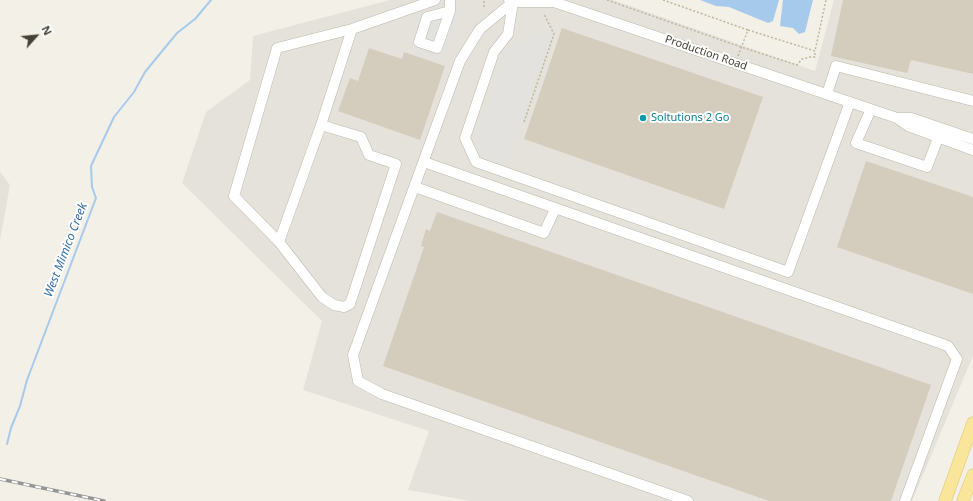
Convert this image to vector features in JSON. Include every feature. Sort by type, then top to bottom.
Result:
[{"type":"main road","points":[[945,501],[973,423]]},
{"type":"main road","points":[[963,501],[973,475]]},
{"type":"street","points":[[321,125],[361,137],[369,154],[396,164],[350,304],[344,307],[334,305],[322,297],[279,242],[234,196],[277,48],[352,29],[435,0]]},
{"type":"street","points":[[450,0],[450,11]]},
{"type":"street","points":[[511,1],[508,34],[494,52],[465,138],[476,162],[788,272],[850,102]]},
{"type":"street","points":[[511,1],[480,29],[460,61],[353,355],[358,381],[382,394],[688,501]]},
{"type":"street","name":"Production Road","points":[[511,1],[554,2],[897,118],[908,126],[973,150]]},
{"type":"street","points":[[279,242],[321,125],[352,29]]},
{"type":"street","points":[[828,94],[836,66],[973,101]]},
{"type":"street","points":[[871,109],[856,143],[927,167],[938,138]]},
{"type":"street","name":"Production Road","points":[[897,118],[911,118],[973,139]]},
{"type":"street","points":[[424,162],[948,346],[957,359],[905,501]]},
{"type":"street","points":[[415,186],[544,233],[555,209]]},
{"type":"path","points":[[484,0],[484,7]]},
{"type":"path","points":[[607,0],[741,48],[797,65],[802,59],[815,57],[826,0]]},
{"type":"path","points":[[663,0],[748,30],[815,51]]},
{"type":"path","points":[[524,122],[554,34],[544,14]]},
{"type":"path","points":[[741,48],[748,30]]},
{"type":"shaded area","points":[[390,0],[613,0],[815,71],[834,0],[973,0],[973,356],[912,501],[471,501],[408,490],[429,431],[303,390],[322,321],[182,183],[206,112],[250,80],[253,36]]},
{"type":"shaded area","points":[[441,3],[442,9],[454,8],[461,10],[445,56],[438,53],[436,59],[413,51],[415,44],[409,42],[419,11],[424,13],[424,7]]},
{"type":"shaded area","points":[[539,31],[552,35],[506,164],[488,160],[475,136],[506,49]]},
{"type":"shaded area","points":[[0,172],[10,185],[0,240]]},
{"type":"water","points":[[700,0],[779,0],[773,21],[768,23],[729,7],[716,6]]},
{"type":"water","points":[[783,0],[813,0],[805,32],[799,34],[793,28],[780,26]]},
{"type":"building","points":[[843,0],[973,0],[973,74],[911,60],[907,73],[831,56]]},
{"type":"building","name":"Soltutions 2 Go","points":[[562,28],[763,97],[724,209],[524,139]]},
{"type":"building","points":[[369,48],[402,59],[404,52],[445,66],[420,140],[338,111],[350,78],[358,81]]},
{"type":"building","points":[[866,161],[973,197],[973,294],[837,247]]},
{"type":"building","points":[[437,212],[931,385],[891,501],[769,501],[383,366],[424,247],[421,246],[426,229],[430,231]]},
{"type":"waterway","name":"West Mimico Creek","points":[[7,444],[27,380],[96,198],[92,187],[91,166],[114,117],[134,92],[145,72],[177,33],[195,19],[211,0]]},
{"type":"railway","points":[[0,479],[104,501]]},
{"type":"place","name":"Soltutions 2 Go","points":[[643,118]]}]
